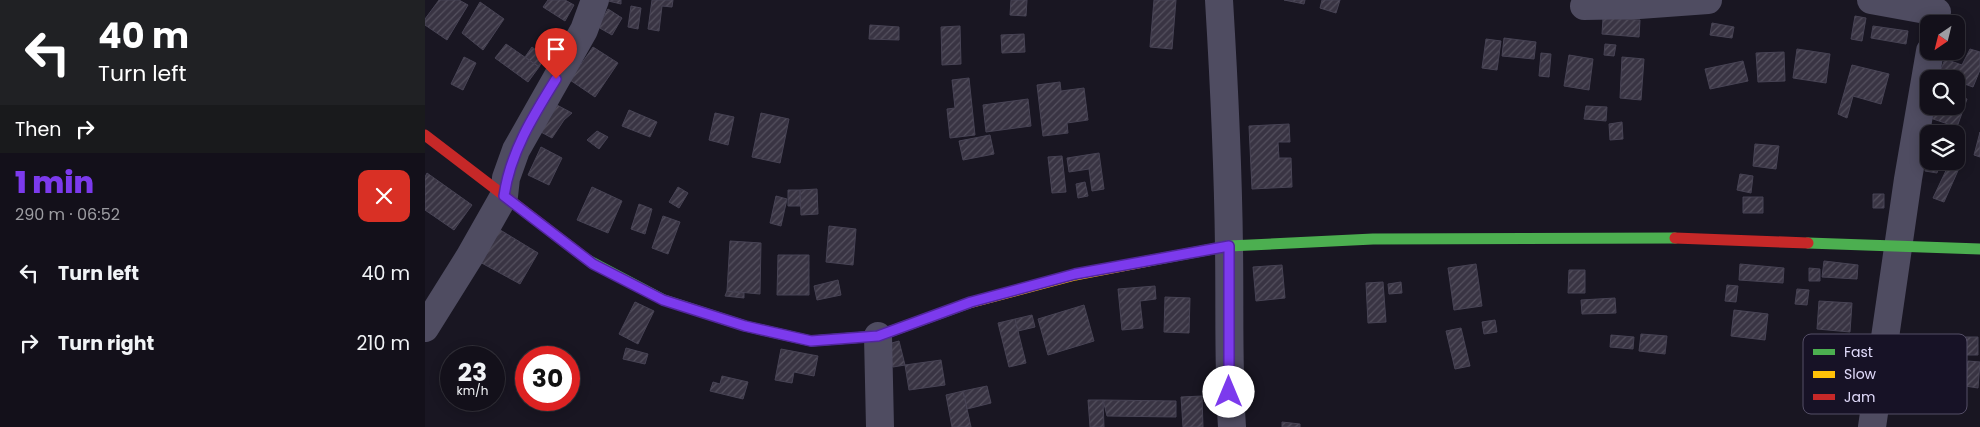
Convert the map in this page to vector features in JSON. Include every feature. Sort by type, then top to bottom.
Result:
[{"type":"street","points":[[425,328],[470,256],[504,196],[515,150],[585,30],[595,0]]},
{"type":"street","points":[[1219,0],[1229,246],[1229,392],[1232,427]]},
{"type":"street","points":[[1584,6],[1639,5],[1708,0]]},
{"type":"street","points":[[1871,0],[1937,12]]},
{"type":"street","points":[[1886,334],[1929,60]]},
{"type":"street","points":[[425,135],[593,264],[663,300],[745,326],[811,341],[878,336],[971,302],[1075,274],[1229,246],[1373,239],[1671,238],[1899,244],[1980,249]]},
{"type":"street","points":[[878,336],[880,427]]},
{"type":"street","points":[[1872,427],[1874,414]]},
{"type":"building","points":[[439,0],[459,0],[468,5],[447,40],[425,25],[425,19]]},
{"type":"building","points":[[548,0],[565,0],[574,5],[565,21],[543,7]]},
{"type":"building","points":[[604,0],[621,0],[621,4]]},
{"type":"building","points":[[652,0],[673,0],[672,7],[662,6],[659,31],[648,29]]},
{"type":"building","points":[[1011,0],[1027,0],[1026,16],[1010,15]]},
{"type":"building","points":[[1154,0],[1176,0],[1172,49],[1150,47]]},
{"type":"building","points":[[1284,0],[1305,0],[1304,4]]},
{"type":"building","points":[[1322,0],[1340,0],[1336,13],[1320,8]]},
{"type":"building","points":[[480,2],[504,19],[483,50],[462,33]]},
{"type":"building","points":[[631,6],[641,8],[638,29],[628,27]]},
{"type":"building","points":[[608,9],[622,18],[612,35],[598,27]]},
{"type":"building","points":[[1855,16],[1866,18],[1862,41],[1851,39]]},
{"type":"building","points":[[1603,18],[1640,20],[1639,37],[1602,34]]},
{"type":"building","points":[[1712,23],[1734,27],[1732,38],[1710,35]]},
{"type":"building","points":[[870,25],[899,27],[899,40],[869,39]]},
{"type":"building","points":[[960,26],[961,64],[942,65],[941,27]]},
{"type":"building","points":[[1873,26],[1908,31],[1906,44],[1871,38]]},
{"type":"building","points":[[1024,34],[1025,52],[1002,53],[1001,35]]},
{"type":"building","points":[[1504,38],[1536,42],[1534,59],[1502,56]]},
{"type":"building","points":[[1486,39],[1501,41],[1497,70],[1482,68]]},
{"type":"building","points":[[506,44],[539,67],[528,82],[495,58]]},
{"type":"building","points":[[1605,44],[1616,45],[1614,56],[1604,55]]},
{"type":"building","points":[[532,47],[545,57],[539,67],[525,57]]},
{"type":"building","points":[[593,47],[618,63],[595,97],[570,80]]},
{"type":"building","points":[[1797,49],[1830,54],[1826,83],[1793,78]]},
{"type":"building","points":[[1970,49],[1980,52],[1980,70],[1973,87],[1965,84],[1965,70],[1941,70],[1945,60],[1962,65]]},
{"type":"building","points":[[1784,52],[1785,81],[1758,82],[1756,53]]},
{"type":"building","points":[[1541,53],[1551,54],[1549,77],[1539,76]]},
{"type":"building","points":[[1569,55],[1593,59],[1589,90],[1564,86]]},
{"type":"building","points":[[464,57],[476,63],[463,90],[451,84]]},
{"type":"building","points":[[1622,57],[1644,59],[1641,100],[1620,98]]},
{"type":"building","points":[[1743,61],[1748,81],[1710,89],[1705,69]]},
{"type":"building","points":[[1852,65],[1889,74],[1881,104],[1853,96],[1847,118],[1838,114]]},
{"type":"building","points":[[969,78],[975,135],[950,138],[947,109],[955,108],[952,80]]},
{"type":"building","points":[[1060,82],[1061,91],[1084,88],[1088,120],[1067,123],[1068,133],[1043,136],[1037,85]]},
{"type":"building","points":[[1028,99],[1031,126],[986,132],[983,105]]},
{"type":"building","points":[[555,104],[572,113],[564,120],[552,138],[539,131]]},
{"type":"building","points":[[1586,106],[1607,107],[1606,121],[1584,119]]},
{"type":"building","points":[[629,110],[657,122],[650,137],[622,126]]},
{"type":"building","points":[[715,113],[734,117],[728,145],[709,140]]},
{"type":"building","points":[[761,113],[789,119],[780,163],[752,157]]},
{"type":"building","points":[[1928,115],[1961,115],[1958,125],[1951,125],[1927,117]]},
{"type":"building","points":[[1622,122],[1623,139],[1610,140],[1609,124]]},
{"type":"building","points":[[1289,124],[1290,142],[1278,142],[1279,158],[1291,158],[1292,187],[1252,189],[1249,126]]},
{"type":"building","points":[[597,131],[608,137],[599,149],[587,140]]},
{"type":"building","points":[[1980,132],[1980,157],[1974,155]]},
{"type":"building","points":[[990,135],[994,154],[963,160],[959,141]]},
{"type":"building","points":[[1755,144],[1779,146],[1776,169],[1753,166]]},
{"type":"building","points":[[541,147],[562,158],[549,185],[528,175]]},
{"type":"building","points":[[1099,153],[1104,189],[1092,191],[1089,169],[1069,172],[1067,158]]},
{"type":"building","points":[[1062,156],[1066,192],[1052,193],[1048,157]]},
{"type":"building","points":[[1925,170],[1938,170],[1937,173]]},
{"type":"building","points":[[1946,170],[1958,170],[1944,202],[1933,198]]},
{"type":"building","points":[[427,173],[472,205],[454,230],[425,210],[425,177]]},
{"type":"building","points":[[1740,174],[1753,176],[1751,193],[1737,190]]},
{"type":"building","points":[[1085,182],[1088,196],[1078,198],[1076,184]]},
{"type":"building","points":[[592,187],[622,201],[608,233],[577,220]]},
{"type":"building","points":[[678,187],[688,193],[679,208],[669,202]]},
{"type":"building","points":[[817,189],[818,214],[801,215],[800,190]]},
{"type":"building","points":[[788,190],[800,190],[800,206],[788,206]]},
{"type":"building","points":[[1873,194],[1884,194],[1884,208],[1873,208]]},
{"type":"building","points":[[776,196],[787,199],[781,226],[770,223]]},
{"type":"building","points":[[1743,197],[1763,197],[1763,213],[1743,213]]},
{"type":"building","points":[[639,204],[652,209],[645,234],[631,229]]},
{"type":"building","points":[[663,216],[680,222],[668,254],[652,248]]},
{"type":"building","points":[[829,226],[856,229],[853,265],[826,262]]},
{"type":"building","points":[[497,228],[538,253],[520,284],[478,261]]},
{"type":"building","points":[[730,241],[761,243],[760,294],[727,291]]},
{"type":"building","points":[[778,255],[809,255],[809,295],[777,295]]},
{"type":"building","points":[[1824,261],[1858,265],[1857,279],[1822,277]]},
{"type":"building","points":[[1476,264],[1482,306],[1454,310],[1448,268]]},
{"type":"building","points":[[1740,264],[1784,268],[1783,283],[1739,280]]},
{"type":"building","points":[[1282,265],[1285,298],[1256,301],[1253,267]]},
{"type":"building","points":[[1809,268],[1820,269],[1820,281],[1809,281]]},
{"type":"building","points":[[1569,270],[1585,270],[1585,293],[1568,293]]},
{"type":"building","points":[[838,280],[841,295],[817,300],[814,286]]},
{"type":"building","points":[[1383,282],[1386,322],[1368,323],[1366,283]]},
{"type":"building","points":[[1401,282],[1402,293],[1389,294],[1388,284]]},
{"type":"building","points":[[1727,285],[1738,286],[1736,302],[1725,301]]},
{"type":"building","points":[[1155,286],[1156,299],[1140,301],[1143,328],[1122,330],[1118,289]]},
{"type":"building","points":[[1797,289],[1809,290],[1807,305],[1795,304]]},
{"type":"building","points":[[727,291],[744,293],[744,298],[725,296]]},
{"type":"building","points":[[1165,297],[1190,298],[1189,333],[1164,332]]},
{"type":"building","points":[[1615,298],[1616,313],[1582,314],[1581,300]]},
{"type":"building","points":[[1819,301],[1852,303],[1850,332],[1817,329]]},
{"type":"building","points":[[635,302],[654,311],[638,344],[619,334]]},
{"type":"building","points":[[1084,305],[1094,341],[1048,355],[1038,319]]},
{"type":"building","points":[[1734,310],[1768,314],[1765,340],[1731,336]]},
{"type":"building","points":[[1032,315],[1035,327],[1018,331],[1015,319]]},
{"type":"building","points":[[1015,319],[1026,363],[1009,367],[998,323]]},
{"type":"building","points":[[1495,320],[1497,332],[1484,334],[1482,322]]},
{"type":"building","points":[[1461,328],[1470,366],[1455,369],[1446,331]]},
{"type":"building","points":[[1641,334],[1667,336],[1665,354],[1639,351]]},
{"type":"building","points":[[1611,335],[1634,337],[1633,349],[1610,347]]},
{"type":"building","points":[[1967,337],[1978,337],[1978,355],[1967,355]]},
{"type":"building","points":[[899,341],[905,365],[893,367],[888,344]]},
{"type":"building","points":[[626,348],[648,354],[645,364],[623,359]]},
{"type":"building","points":[[781,349],[818,356],[814,376],[794,372],[792,383],[775,380]]},
{"type":"building","points":[[941,360],[945,385],[909,390],[905,365]]},
{"type":"building","points":[[1968,361],[1980,362],[1978,388],[1967,386]]},
{"type":"building","points":[[722,376],[748,382],[743,399],[710,391],[713,382],[720,384]]},
{"type":"building","points":[[987,386],[991,403],[967,409],[963,391]]},
{"type":"building","points":[[963,391],[971,427],[952,427],[946,395]]},
{"type":"building","points":[[1202,396],[1203,427],[1183,427],[1181,397]]},
{"type":"building","points":[[1088,400],[1103,400],[1104,427],[1090,427]]},
{"type":"building","points":[[1103,400],[1176,401],[1176,417],[1107,416]]},
{"type":"building","points":[[1282,422],[1300,424],[1300,427],[1282,427]]},
{"type":"traffic: fast","points":[[1148,261],[1229,246],[1373,239],[1675,238]]},
{"type":"traffic: fast","points":[[1808,243],[1980,249]]},
{"type":"traffic: fast","points":[[588,260],[664,300],[745,326],[811,341],[878,336],[969,303]]},
{"type":"traffic: slow","points":[[969,303],[1075,275],[1148,261]]},
{"type":"traffic: jam","points":[[425,135],[588,260]]},
{"type":"traffic: jam","points":[[1675,238],[1808,243]]},
{"type":"route","points":[[556,79],[515,150],[504,196],[593,264],[663,300],[745,326],[811,341],[878,336],[971,302],[1075,274],[1229,246],[1229,392]]}]
